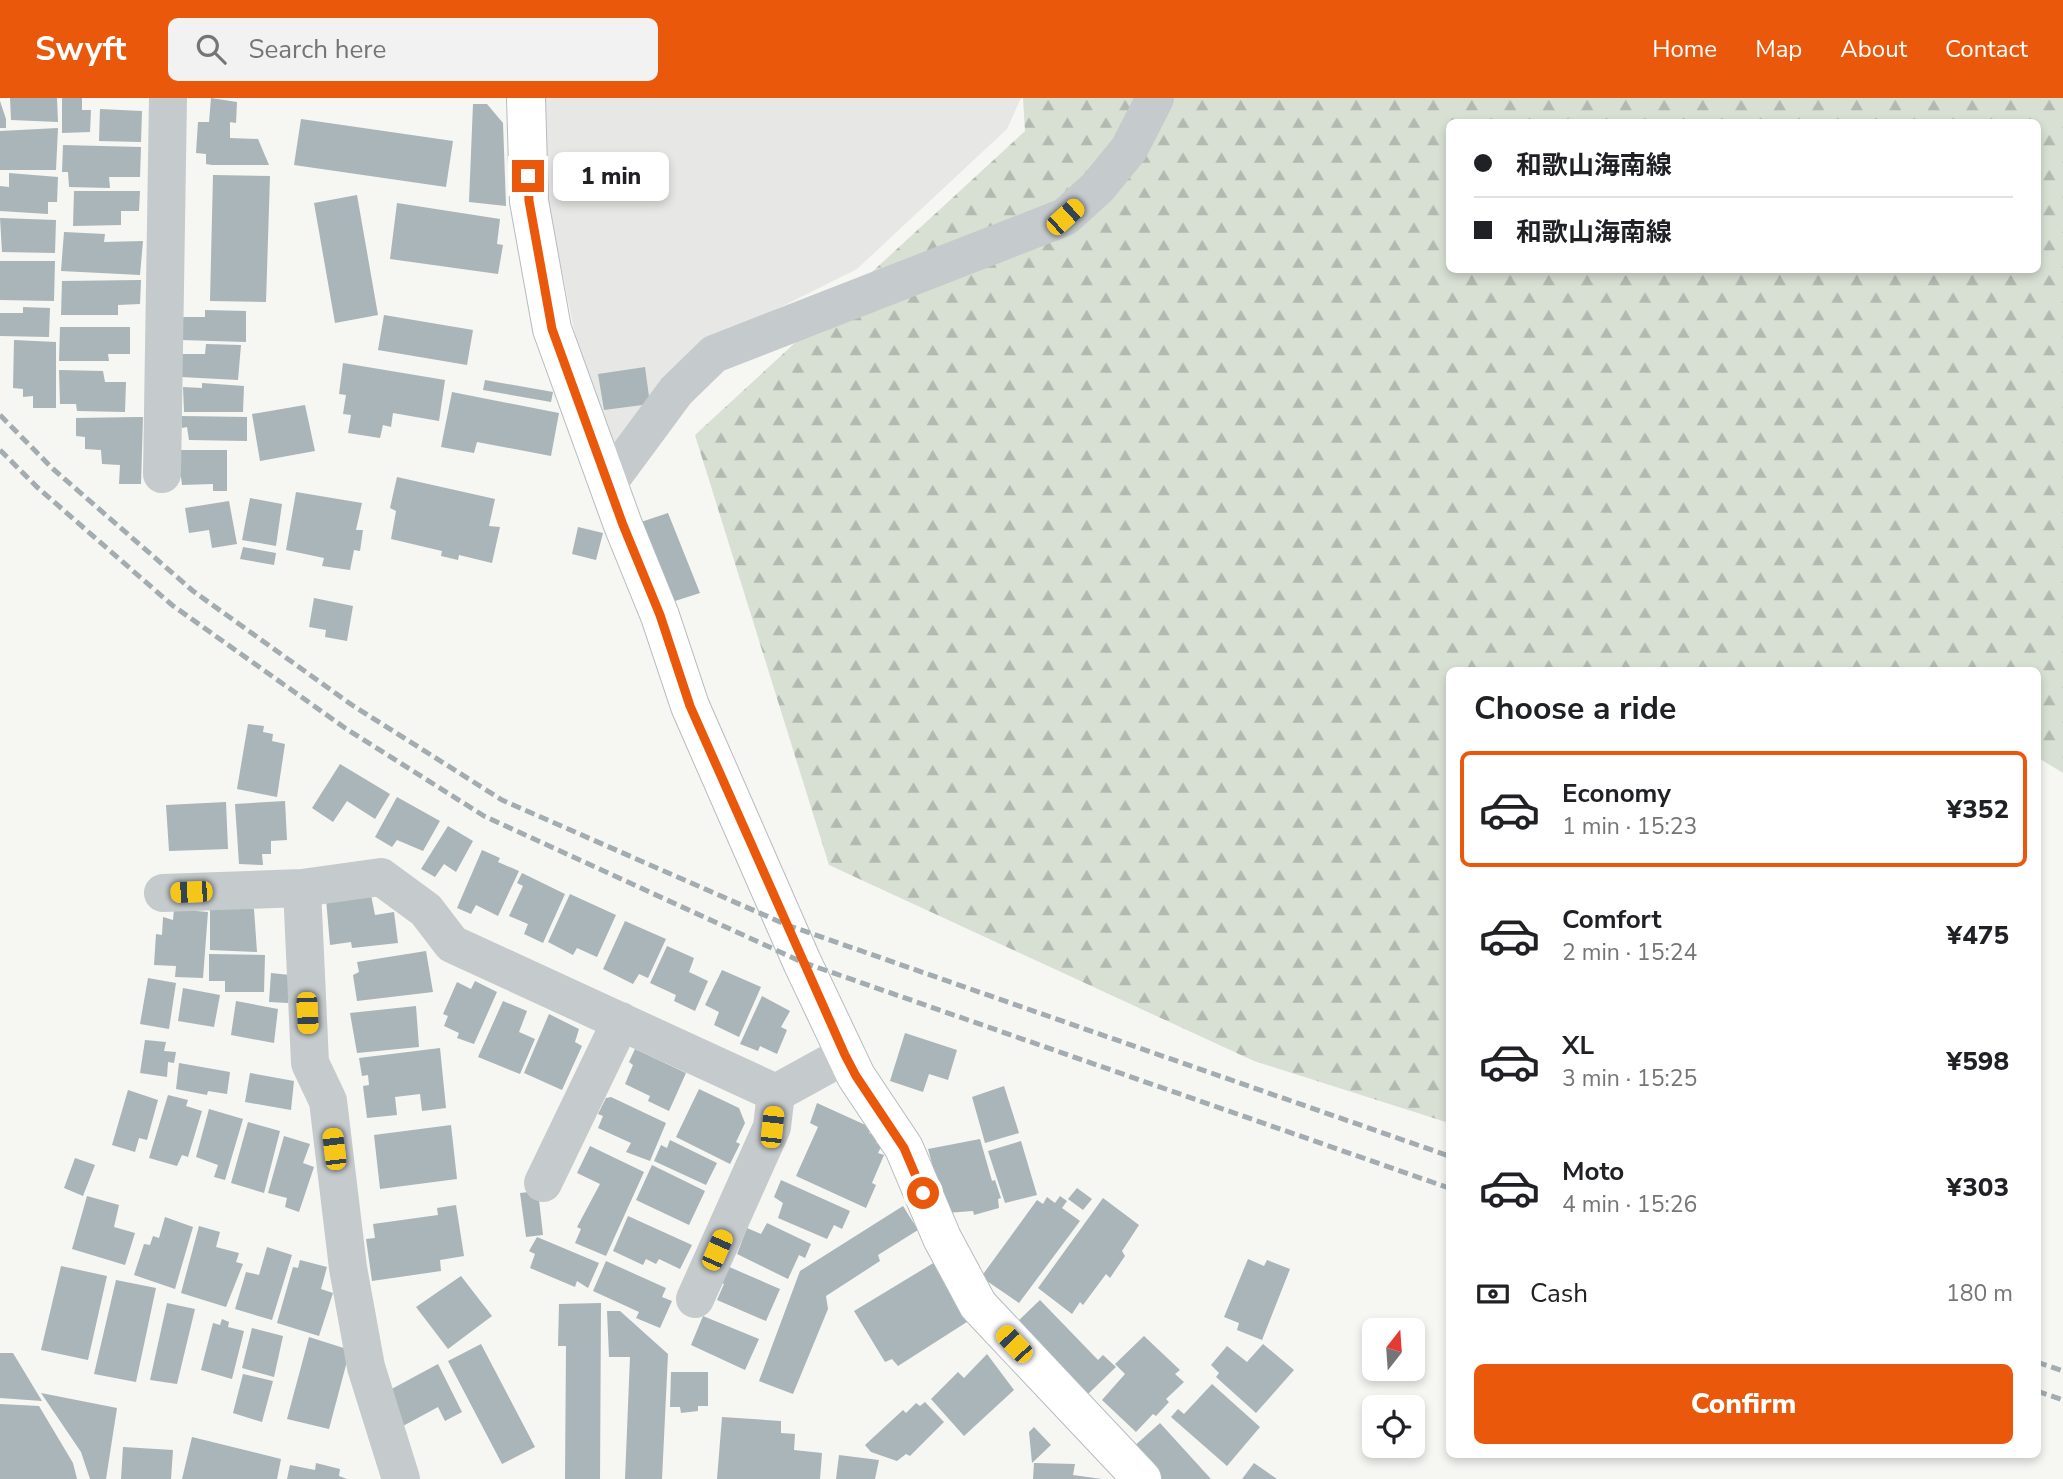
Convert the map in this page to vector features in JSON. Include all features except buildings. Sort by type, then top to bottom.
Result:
[{"type":"main road","points":[[526,98],[529,201],[552,329],[660,615],[690,706],[845,1055],[904,1148],[942,1238],[978,1305],[1142,1479]]},
{"type":"street","points":[[162,474],[168,98]]},
{"type":"street","points":[[608,483],[676,391],[714,354],[1065,217],[1098,187],[1129,149],[1155,98]]},
{"type":"street","points":[[163,893],[302,888],[381,877],[426,910],[452,944],[776,1093]]},
{"type":"street","points":[[302,888],[310,1063],[328,1101],[348,1268],[366,1367],[401,1479]]},
{"type":"street","points":[[542,1183],[621,1021]]},
{"type":"street","points":[[776,1093],[845,1055]]},
{"type":"street","points":[[695,1299],[772,1127],[776,1093]]},
{"type":"shaded area","points":[[546,98],[1021,98],[1007,129],[857,269],[731,332],[614,450],[578,349],[544,184]]},
{"type":"green space","points":[[1023,98],[2063,98],[2063,773],[2041,759],[2041,667],[1446,667],[1446,1122],[1254,1061],[829,865],[695,435],[1025,131]]},
{"type":"railway","points":[[0,415],[52,468],[193,591],[352,705],[502,800],[787,925],[1446,1155]]},
{"type":"railway","points":[[0,450],[37,487],[172,605],[345,728],[484,816],[802,962],[1446,1187]]},
{"type":"railway","points":[[2041,1363],[2063,1371]]},
{"type":"railway","points":[[2041,1392],[2063,1400]]},
{"type":"route","points":[[528,176],[529,201],[552,329],[623,525],[660,615],[690,706],[845,1055],[904,1148],[923,1193]]}]
